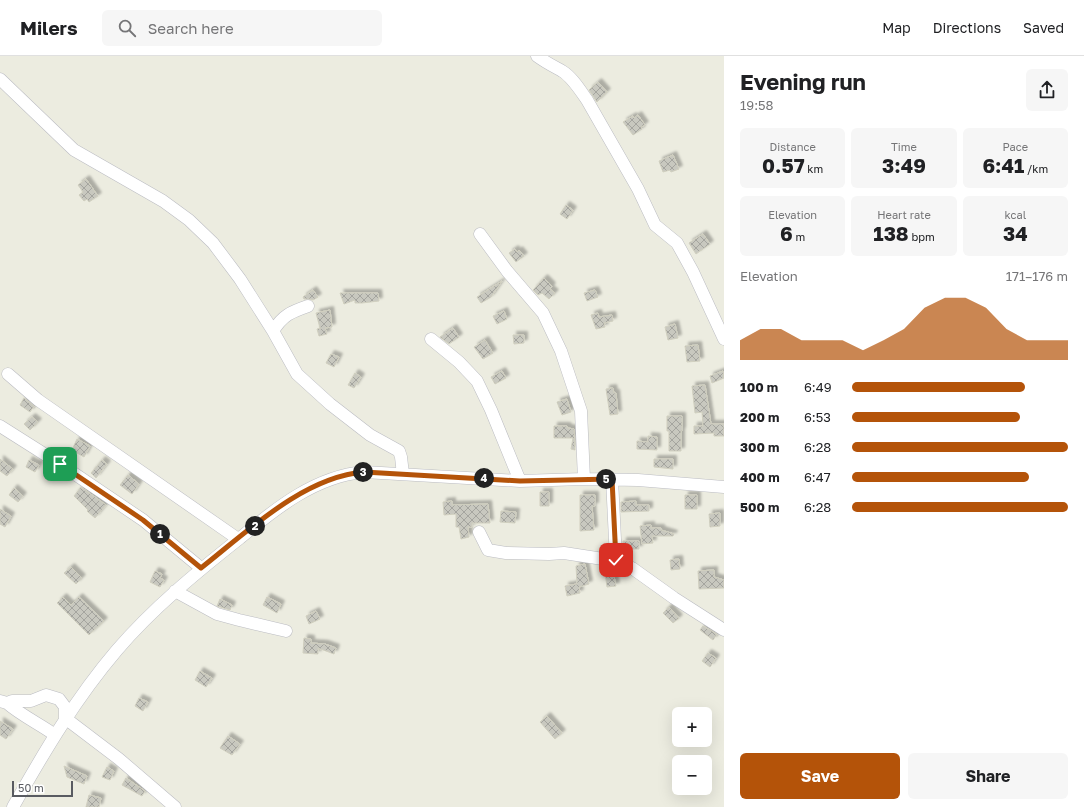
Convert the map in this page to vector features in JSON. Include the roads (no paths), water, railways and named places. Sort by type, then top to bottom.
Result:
[{"type":"street","points":[[537,56],[563,72],[578,87],[638,189],[655,225],[677,243],[693,272],[724,340]]},
{"type":"street","points":[[0,79],[74,150],[164,201],[189,220],[213,243],[240,279],[273,331],[297,374],[330,404],[370,435],[399,451],[402,457],[403,474]]},
{"type":"street","points":[[480,234],[507,271],[543,313],[558,344],[581,411],[584,479]]},
{"type":"street","points":[[273,331],[277,324],[289,313],[308,306]]},
{"type":"street","points":[[431,339],[459,362],[477,381],[491,410],[520,481]]},
{"type":"street","points":[[8,374],[38,400],[238,539]]},
{"type":"street","points":[[0,426],[60,464],[143,520],[201,568]]},
{"type":"street","points":[[13,807],[65,718],[117,650],[201,568],[269,514],[306,490],[342,476],[356,473],[403,474],[520,481],[612,479],[724,487]]},
{"type":"street","points":[[612,479],[616,560]]},
{"type":"street","points":[[479,532],[488,550],[506,553],[564,553],[616,560],[632,568],[674,598],[724,630]]},
{"type":"street","points":[[175,592],[218,614],[286,630]]},
{"type":"street","points":[[4,702],[31,701],[46,695],[59,699],[65,708],[65,718]]},
{"type":"street","points":[[4,702],[18,713],[55,735]]},
{"type":"street","points":[[65,718],[119,759],[175,807]]}]
